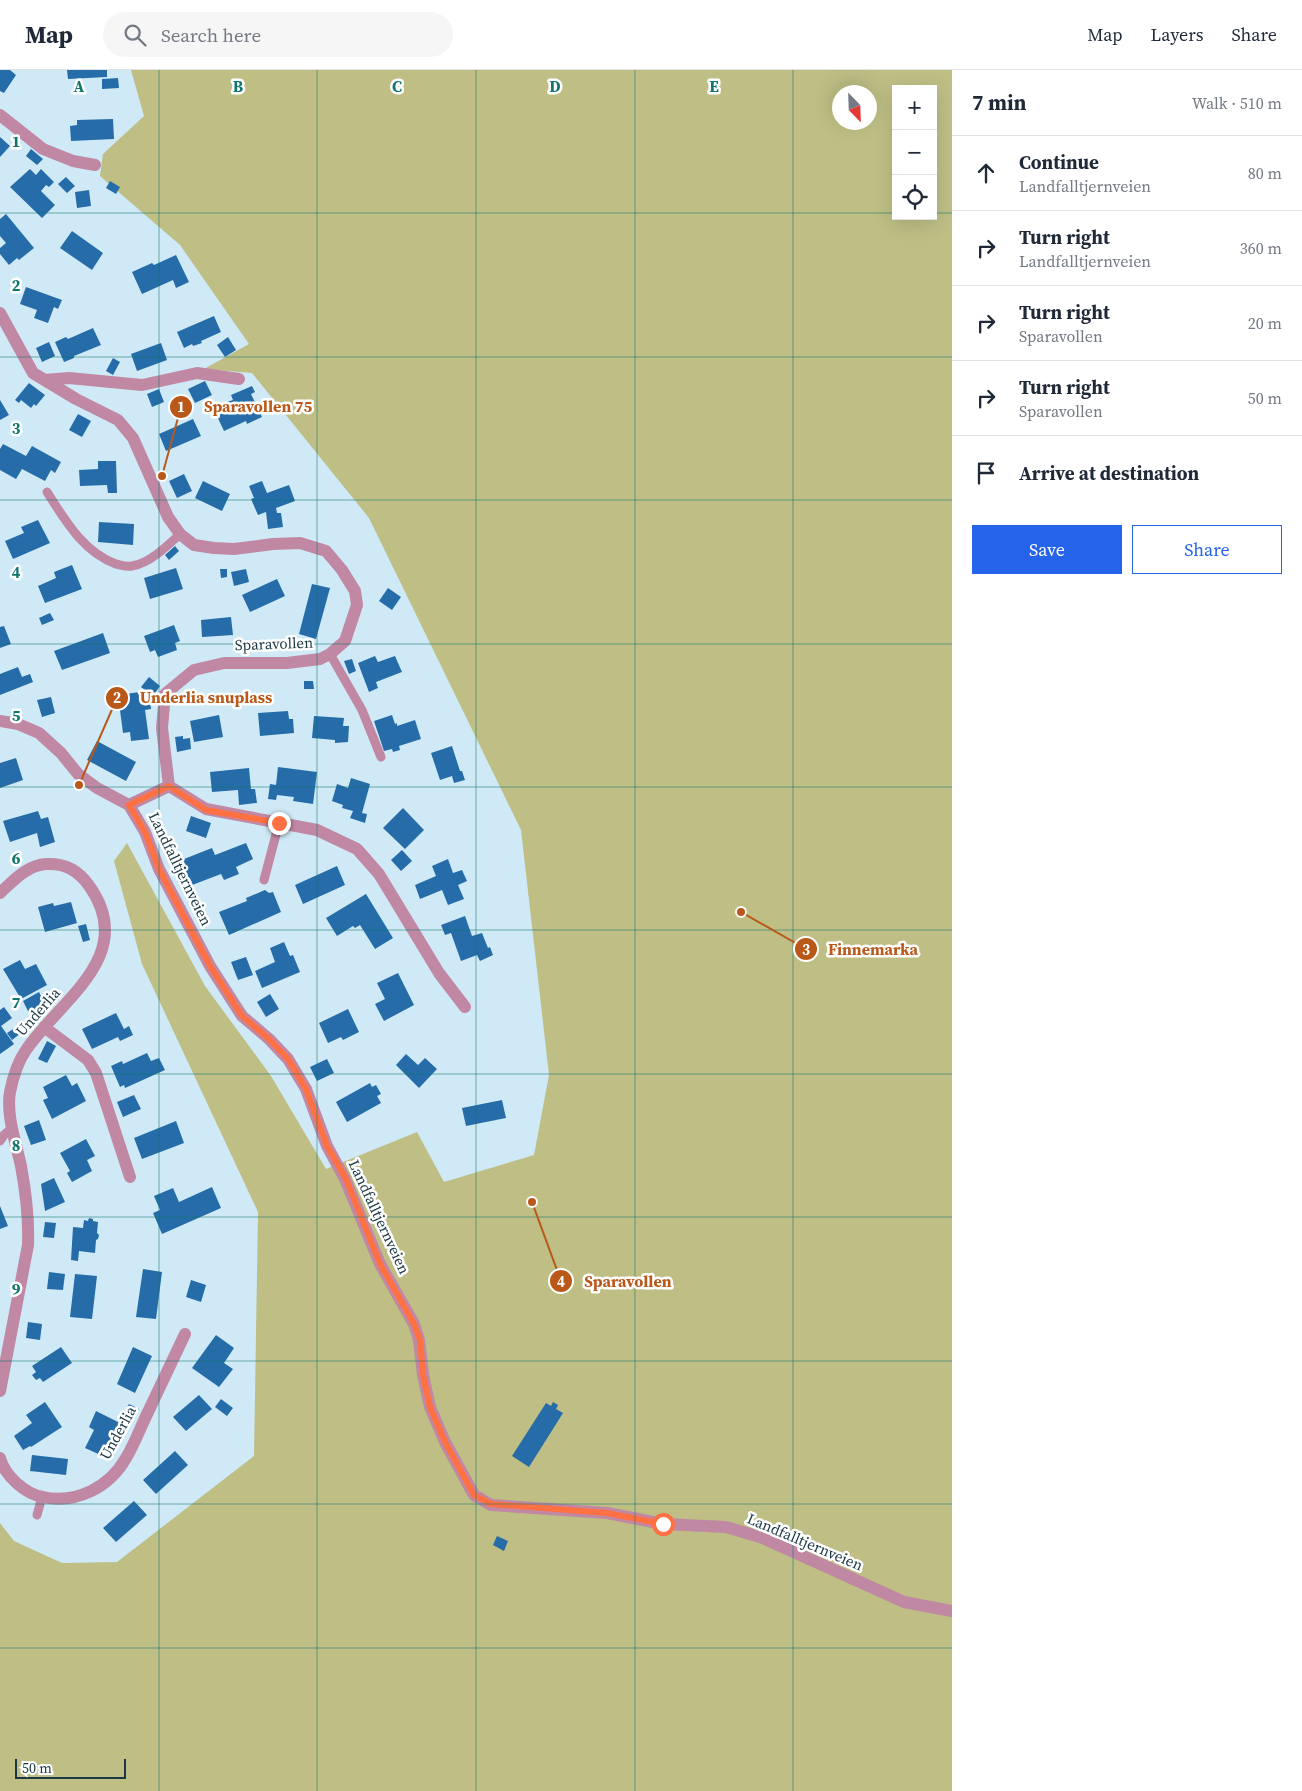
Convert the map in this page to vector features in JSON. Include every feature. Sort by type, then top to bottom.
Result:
[{"type":"street","points":[[0,115],[43,150],[73,161],[95,164]]},
{"type":"street","name":"Sparavollen","points":[[0,313],[33,373],[76,399],[118,420],[133,438],[168,518],[180,534],[194,545],[234,549],[300,543],[326,551],[342,570],[355,591],[357,606],[345,641],[330,654],[320,659],[287,663],[224,662],[194,670],[165,694],[162,728],[169,786]]},
{"type":"street","points":[[44,380],[69,378],[142,385],[197,373],[240,379]]},
{"type":"street","name":"Landfalltjernveien","points":[[0,721],[18,724],[39,733],[61,753],[78,774],[97,788],[129,805],[145,832],[159,869],[210,966],[242,1016],[269,1039],[288,1059],[306,1089],[327,1146],[346,1179],[380,1264],[414,1324],[420,1340],[423,1375],[430,1407],[445,1442],[474,1495],[491,1504],[607,1513],[663,1524],[726,1527],[764,1538],[904,1602],[952,1611]]},
{"type":"street","points":[[129,805],[169,786],[206,810],[317,830],[357,849],[379,874],[439,973],[465,1007]]},
{"type":"street","name":"Underlia","points":[[0,894],[17,877],[37,864],[60,863],[82,875],[95,894],[103,915],[104,937],[96,966],[78,992],[44,1027],[26,1050],[14,1072],[9,1095],[12,1128],[25,1190],[29,1222],[28,1245],[0,1391]]},
{"type":"street","points":[[44,1027],[88,1060],[96,1073],[130,1177]]},
{"type":"street","name":"Underlia","points":[[0,1458],[17,1484],[35,1496],[56,1500],[78,1497],[96,1489],[110,1478],[125,1460],[184,1334]]},
{"type":"lane","points":[[47,492],[66,521],[88,547],[99,557],[120,565],[132,566],[141,563],[158,553],[180,534]]},
{"type":"lane","points":[[330,654],[362,710],[381,757]]},
{"type":"lane","points":[[264,880],[279,823]]},
{"type":"lane","points":[[0,1141],[12,1128]]},
{"type":"lane","points":[[37,1515],[42,1497]]},
{"type":"green space","points":[[131,70],[952,70],[952,1791],[0,1791],[0,1523],[14,1541],[62,1563],[117,1562],[254,1456],[258,1212],[142,964],[114,861],[127,843],[205,986],[271,1076],[326,1169],[417,1132],[444,1182],[534,1155],[549,1075],[521,830],[369,518],[252,373],[204,369],[249,344],[180,245],[100,176],[103,154],[144,116]]},
{"type":"building","points":[[0,70],[10,70],[16,75],[4,93],[0,91]]},
{"type":"building","points":[[67,70],[107,70],[107,77],[68,79]]},
{"type":"building","points":[[118,78],[119,88],[102,89],[102,79]]},
{"type":"building","points":[[113,119],[114,139],[71,141],[70,126],[77,125],[77,120]]},
{"type":"building","points":[[0,137],[10,146],[0,157]]},
{"type":"building","points":[[31,149],[43,159],[37,165],[26,156]]},
{"type":"building","points":[[30,169],[36,175],[41,169],[54,182],[49,187],[46,185],[41,191],[55,205],[42,218],[10,187]]},
{"type":"building","points":[[66,177],[75,186],[67,193],[58,184]]},
{"type":"building","points":[[110,181],[120,187],[116,194],[106,188]]},
{"type":"building","points":[[89,190],[91,206],[77,208],[75,192]]},
{"type":"building","points":[[6,214],[34,248],[9,265],[0,254],[0,248],[6,243],[0,236],[0,219]]},
{"type":"building","points":[[72,231],[103,253],[92,270],[60,248]]},
{"type":"building","points":[[176,255],[189,282],[176,288],[173,280],[142,294],[132,272]]},
{"type":"building","points":[[26,287],[62,300],[58,309],[54,307],[48,323],[34,318],[37,310],[20,304]]},
{"type":"building","points":[[214,316],[221,332],[201,341],[202,343],[193,346],[192,344],[184,348],[177,332]]},
{"type":"building","points":[[93,328],[101,345],[64,362],[55,342],[66,337],[68,339]]},
{"type":"building","points":[[228,337],[236,350],[225,357],[217,345]]},
{"type":"building","points":[[49,342],[55,356],[42,362],[36,348]]},
{"type":"building","points":[[161,343],[167,360],[137,371],[131,354]]},
{"type":"building","points":[[113,358],[120,362],[113,375],[106,371]]},
{"type":"building","points":[[205,381],[212,395],[195,403],[188,389]]},
{"type":"building","points":[[29,383],[45,395],[36,406],[34,404],[31,408],[21,400],[19,403],[15,400]]},
{"type":"building","points":[[252,386],[255,392],[251,394],[262,417],[247,424],[246,421],[224,431],[215,412],[228,406],[227,402],[233,400],[231,395]]},
{"type":"building","points":[[159,389],[164,402],[152,407],[147,394]]},
{"type":"building","points":[[0,400],[9,415],[0,420]]},
{"type":"building","points":[[78,414],[91,421],[82,437],[69,430]]},
{"type":"building","points":[[193,419],[201,436],[166,451],[159,434]]},
{"type":"building","points":[[3,444],[26,456],[32,446],[61,462],[55,473],[51,470],[45,481],[22,469],[16,479],[0,470],[0,449]]},
{"type":"building","points":[[98,461],[116,461],[117,493],[108,493],[107,485],[80,486],[79,470],[98,469]]},
{"type":"building","points":[[184,474],[192,491],[177,498],[169,481]]},
{"type":"building","points":[[203,481],[230,494],[222,511],[195,498]]},
{"type":"building","points":[[262,481],[267,493],[289,485],[295,501],[276,508],[277,513],[281,513],[283,527],[268,529],[266,512],[258,515],[251,499],[254,498],[249,486]]},
{"type":"building","points":[[38,520],[50,543],[13,559],[5,541],[24,533],[21,527]]},
{"type":"building","points":[[99,522],[134,524],[133,545],[98,542]]},
{"type":"building","points":[[175,546],[179,551],[169,560],[165,555]]},
{"type":"building","points":[[72,565],[82,589],[45,603],[38,586],[56,578],[54,572]]},
{"type":"building","points":[[176,568],[183,589],[150,599],[144,578]]},
{"type":"building","points":[[220,569],[227,569],[227,577],[221,578]]},
{"type":"building","points":[[246,569],[249,582],[234,586],[231,572]]},
{"type":"building","points":[[277,579],[285,596],[250,612],[242,595]]},
{"type":"building","points":[[312,584],[330,588],[316,639],[299,634]]},
{"type":"building","points":[[388,588],[401,597],[392,610],[379,601]]},
{"type":"building","points":[[50,613],[54,620],[42,625],[39,618]]},
{"type":"building","points":[[231,617],[233,635],[202,637],[201,620]]},
{"type":"building","points":[[174,625],[180,641],[175,643],[177,650],[158,657],[155,650],[150,652],[144,636]]},
{"type":"building","points":[[4,626],[11,644],[0,648],[0,627]]},
{"type":"building","points":[[103,633],[110,653],[62,670],[54,651]]},
{"type":"building","points":[[375,656],[378,662],[395,656],[402,672],[376,682],[378,688],[369,692],[358,663]]},
{"type":"building","points":[[352,659],[356,671],[349,674],[344,661]]},
{"type":"building","points":[[18,667],[22,677],[30,674],[33,682],[0,695],[0,674]]},
{"type":"building","points":[[149,677],[160,686],[153,696],[141,687]]},
{"type":"building","points":[[304,681],[313,681],[314,689],[304,689]]},
{"type":"building","points":[[140,692],[142,701],[150,699],[151,709],[145,710],[149,739],[131,741],[130,732],[123,733],[118,695]]},
{"type":"building","points":[[51,697],[55,713],[42,717],[37,700]]},
{"type":"building","points":[[288,711],[289,719],[293,719],[294,733],[260,736],[258,713]]},
{"type":"building","points":[[219,715],[223,737],[194,742],[190,721]]},
{"type":"building","points":[[392,715],[397,726],[415,720],[421,739],[399,746],[400,750],[393,752],[392,749],[384,751],[374,721]]},
{"type":"building","points":[[314,716],[344,718],[343,726],[349,726],[348,742],[335,743],[335,740],[312,738]]},
{"type":"building","points":[[183,736],[183,739],[190,738],[191,749],[177,752],[175,737]]},
{"type":"building","points":[[97,741],[136,762],[126,781],[87,760]]},
{"type":"building","points":[[452,746],[465,780],[454,783],[452,776],[440,780],[431,753]]},
{"type":"building","points":[[16,758],[23,780],[0,788],[0,763]]},
{"type":"building","points":[[278,767],[317,772],[313,804],[293,801],[294,797],[277,795],[276,800],[268,799],[270,784],[276,785]]},
{"type":"building","points":[[249,768],[251,789],[255,789],[257,803],[239,805],[238,790],[212,792],[210,772]]},
{"type":"building","points":[[351,778],[370,784],[362,813],[367,814],[365,823],[350,818],[353,811],[342,808],[343,805],[332,801],[337,784],[348,788]]},
{"type":"building","points":[[403,808],[424,830],[405,849],[383,828]]},
{"type":"building","points":[[38,811],[41,819],[48,817],[55,842],[40,847],[37,833],[10,842],[3,821]]},
{"type":"building","points":[[191,816],[211,823],[206,838],[186,831]]},
{"type":"building","points":[[246,843],[253,859],[236,867],[239,874],[224,880],[221,874],[187,887],[179,861],[212,848],[215,855]]},
{"type":"building","points":[[402,850],[412,861],[401,871],[391,860]]},
{"type":"building","points":[[448,859],[453,873],[462,870],[467,881],[458,885],[464,899],[448,905],[442,890],[420,899],[415,885],[436,876],[432,866]]},
{"type":"building","points":[[337,866],[345,885],[303,904],[295,885]]},
{"type":"building","points":[[265,890],[269,893],[273,892],[281,912],[229,935],[219,912],[247,901],[246,898]]},
{"type":"building","points":[[366,894],[393,938],[375,949],[360,925],[355,928],[353,926],[337,936],[326,918]]},
{"type":"building","points":[[71,902],[77,923],[45,932],[38,907],[53,903],[54,906]]},
{"type":"building","points":[[465,916],[472,936],[482,933],[493,955],[480,961],[477,955],[461,961],[451,933],[445,935],[441,925]]},
{"type":"building","points":[[86,924],[90,940],[83,942],[78,926]]},
{"type":"building","points":[[284,942],[290,956],[293,955],[300,972],[262,988],[255,971],[275,962],[270,948]]},
{"type":"building","points":[[246,957],[253,975],[238,980],[231,962]]},
{"type":"building","points":[[20,960],[25,969],[36,964],[47,985],[21,999],[3,969]]},
{"type":"building","points":[[398,973],[414,1005],[384,1021],[375,1004],[385,999],[377,983]]},
{"type":"building","points":[[39,992],[46,1006],[30,1015],[23,1001]]},
{"type":"building","points":[[270,994],[279,1009],[266,1017],[257,1002]]},
{"type":"building","points":[[4,1007],[12,1018],[1,1026],[14,1044],[0,1054],[0,1010]]},
{"type":"building","points":[[348,1009],[359,1032],[343,1040],[341,1037],[328,1043],[319,1023]]},
{"type":"building","points":[[116,1013],[124,1029],[129,1026],[133,1035],[120,1041],[118,1037],[92,1049],[82,1029]]},
{"type":"building","points":[[16,1027],[21,1033],[12,1040],[7,1033]]},
{"type":"building","points":[[47,1041],[56,1046],[47,1063],[38,1059]]},
{"type":"building","points":[[147,1053],[151,1061],[159,1058],[165,1070],[125,1088],[124,1085],[120,1087],[111,1066],[122,1061],[123,1064]]},
{"type":"building","points":[[406,1054],[418,1065],[425,1058],[437,1069],[419,1088],[396,1065]]},
{"type":"building","points":[[327,1059],[334,1073],[317,1081],[310,1067]]},
{"type":"building","points":[[66,1075],[72,1086],[77,1083],[86,1101],[52,1119],[43,1100],[48,1098],[43,1087]]},
{"type":"building","points":[[370,1083],[372,1087],[376,1085],[381,1094],[377,1096],[381,1103],[347,1122],[336,1102]]},
{"type":"building","points":[[134,1095],[141,1109],[123,1117],[117,1102]]},
{"type":"building","points":[[502,1100],[506,1118],[466,1126],[462,1108]]},
{"type":"building","points":[[39,1120],[46,1140],[31,1145],[24,1126]]},
{"type":"building","points":[[176,1121],[184,1143],[142,1159],[134,1138]]},
{"type":"building","points":[[86,1139],[95,1156],[87,1160],[92,1171],[72,1182],[67,1173],[70,1171],[60,1153]]},
{"type":"building","points":[[54,1178],[65,1202],[45,1211],[41,1184]]},
{"type":"building","points":[[212,1187],[221,1208],[162,1234],[153,1213],[160,1210],[154,1196],[173,1188],[179,1202]]},
{"type":"building","points":[[0,1206],[8,1226],[0,1229]]},
{"type":"building","points":[[89,1218],[98,1222],[97,1233],[99,1235],[96,1240],[95,1253],[79,1251],[78,1261],[71,1260],[73,1227],[83,1228],[84,1220],[88,1221]]},
{"type":"building","points":[[45,1222],[56,1223],[54,1238],[43,1237]]},
{"type":"building","points":[[143,1269],[162,1272],[156,1319],[136,1317]]},
{"type":"building","points":[[49,1272],[65,1274],[63,1290],[47,1289]]},
{"type":"building","points":[[75,1274],[97,1276],[92,1319],[70,1317]]},
{"type":"building","points":[[191,1280],[206,1285],[201,1302],[186,1297]]},
{"type":"building","points":[[28,1322],[42,1324],[40,1340],[26,1338]]},
{"type":"building","points":[[216,1335],[234,1348],[224,1363],[233,1369],[219,1387],[192,1368]]},
{"type":"building","points":[[61,1347],[72,1363],[43,1382],[40,1378],[36,1380],[32,1375],[36,1372],[32,1366]]},
{"type":"building","points":[[133,1347],[152,1356],[135,1393],[117,1384]]},
{"type":"building","points":[[199,1395],[212,1409],[186,1431],[173,1417]]},
{"type":"building","points":[[221,1399],[233,1408],[227,1416],[215,1407]]},
{"type":"building","points":[[45,1402],[62,1427],[23,1450],[14,1436],[32,1423],[26,1415]]},
{"type":"building","points":[[553,1402],[558,1405],[556,1409],[563,1413],[529,1467],[512,1456],[546,1403],[551,1406]]},
{"type":"building","points":[[129,1404],[139,1409],[132,1422],[122,1417]]},
{"type":"building","points":[[96,1411],[122,1424],[105,1457],[85,1448],[94,1430],[89,1427]]},
{"type":"building","points":[[175,1451],[188,1465],[156,1494],[143,1480]]},
{"type":"building","points":[[32,1455],[68,1459],[66,1475],[30,1471]]},
{"type":"building","points":[[134,1501],[147,1515],[116,1542],[103,1528]]},
{"type":"building","points":[[497,1536],[508,1541],[504,1551],[493,1545]]},
{"type":"place","name":"Sparavollen 75","points":[[162,476]]},
{"type":"place","name":"Underlia snuplass","points":[[79,785]]},
{"type":"place","name":"Finnemarka","points":[[741,912]]},
{"type":"place","name":"Sparavollen","points":[[532,1202]]},
{"type":"route","points":[[279,823],[206,810],[169,786],[129,805],[145,832],[159,869],[210,966],[242,1016],[269,1039],[288,1059],[306,1089],[327,1146],[346,1179],[380,1264],[414,1324],[420,1340],[423,1375],[430,1407],[445,1442],[474,1495],[491,1504],[607,1513],[663,1524]]}]
